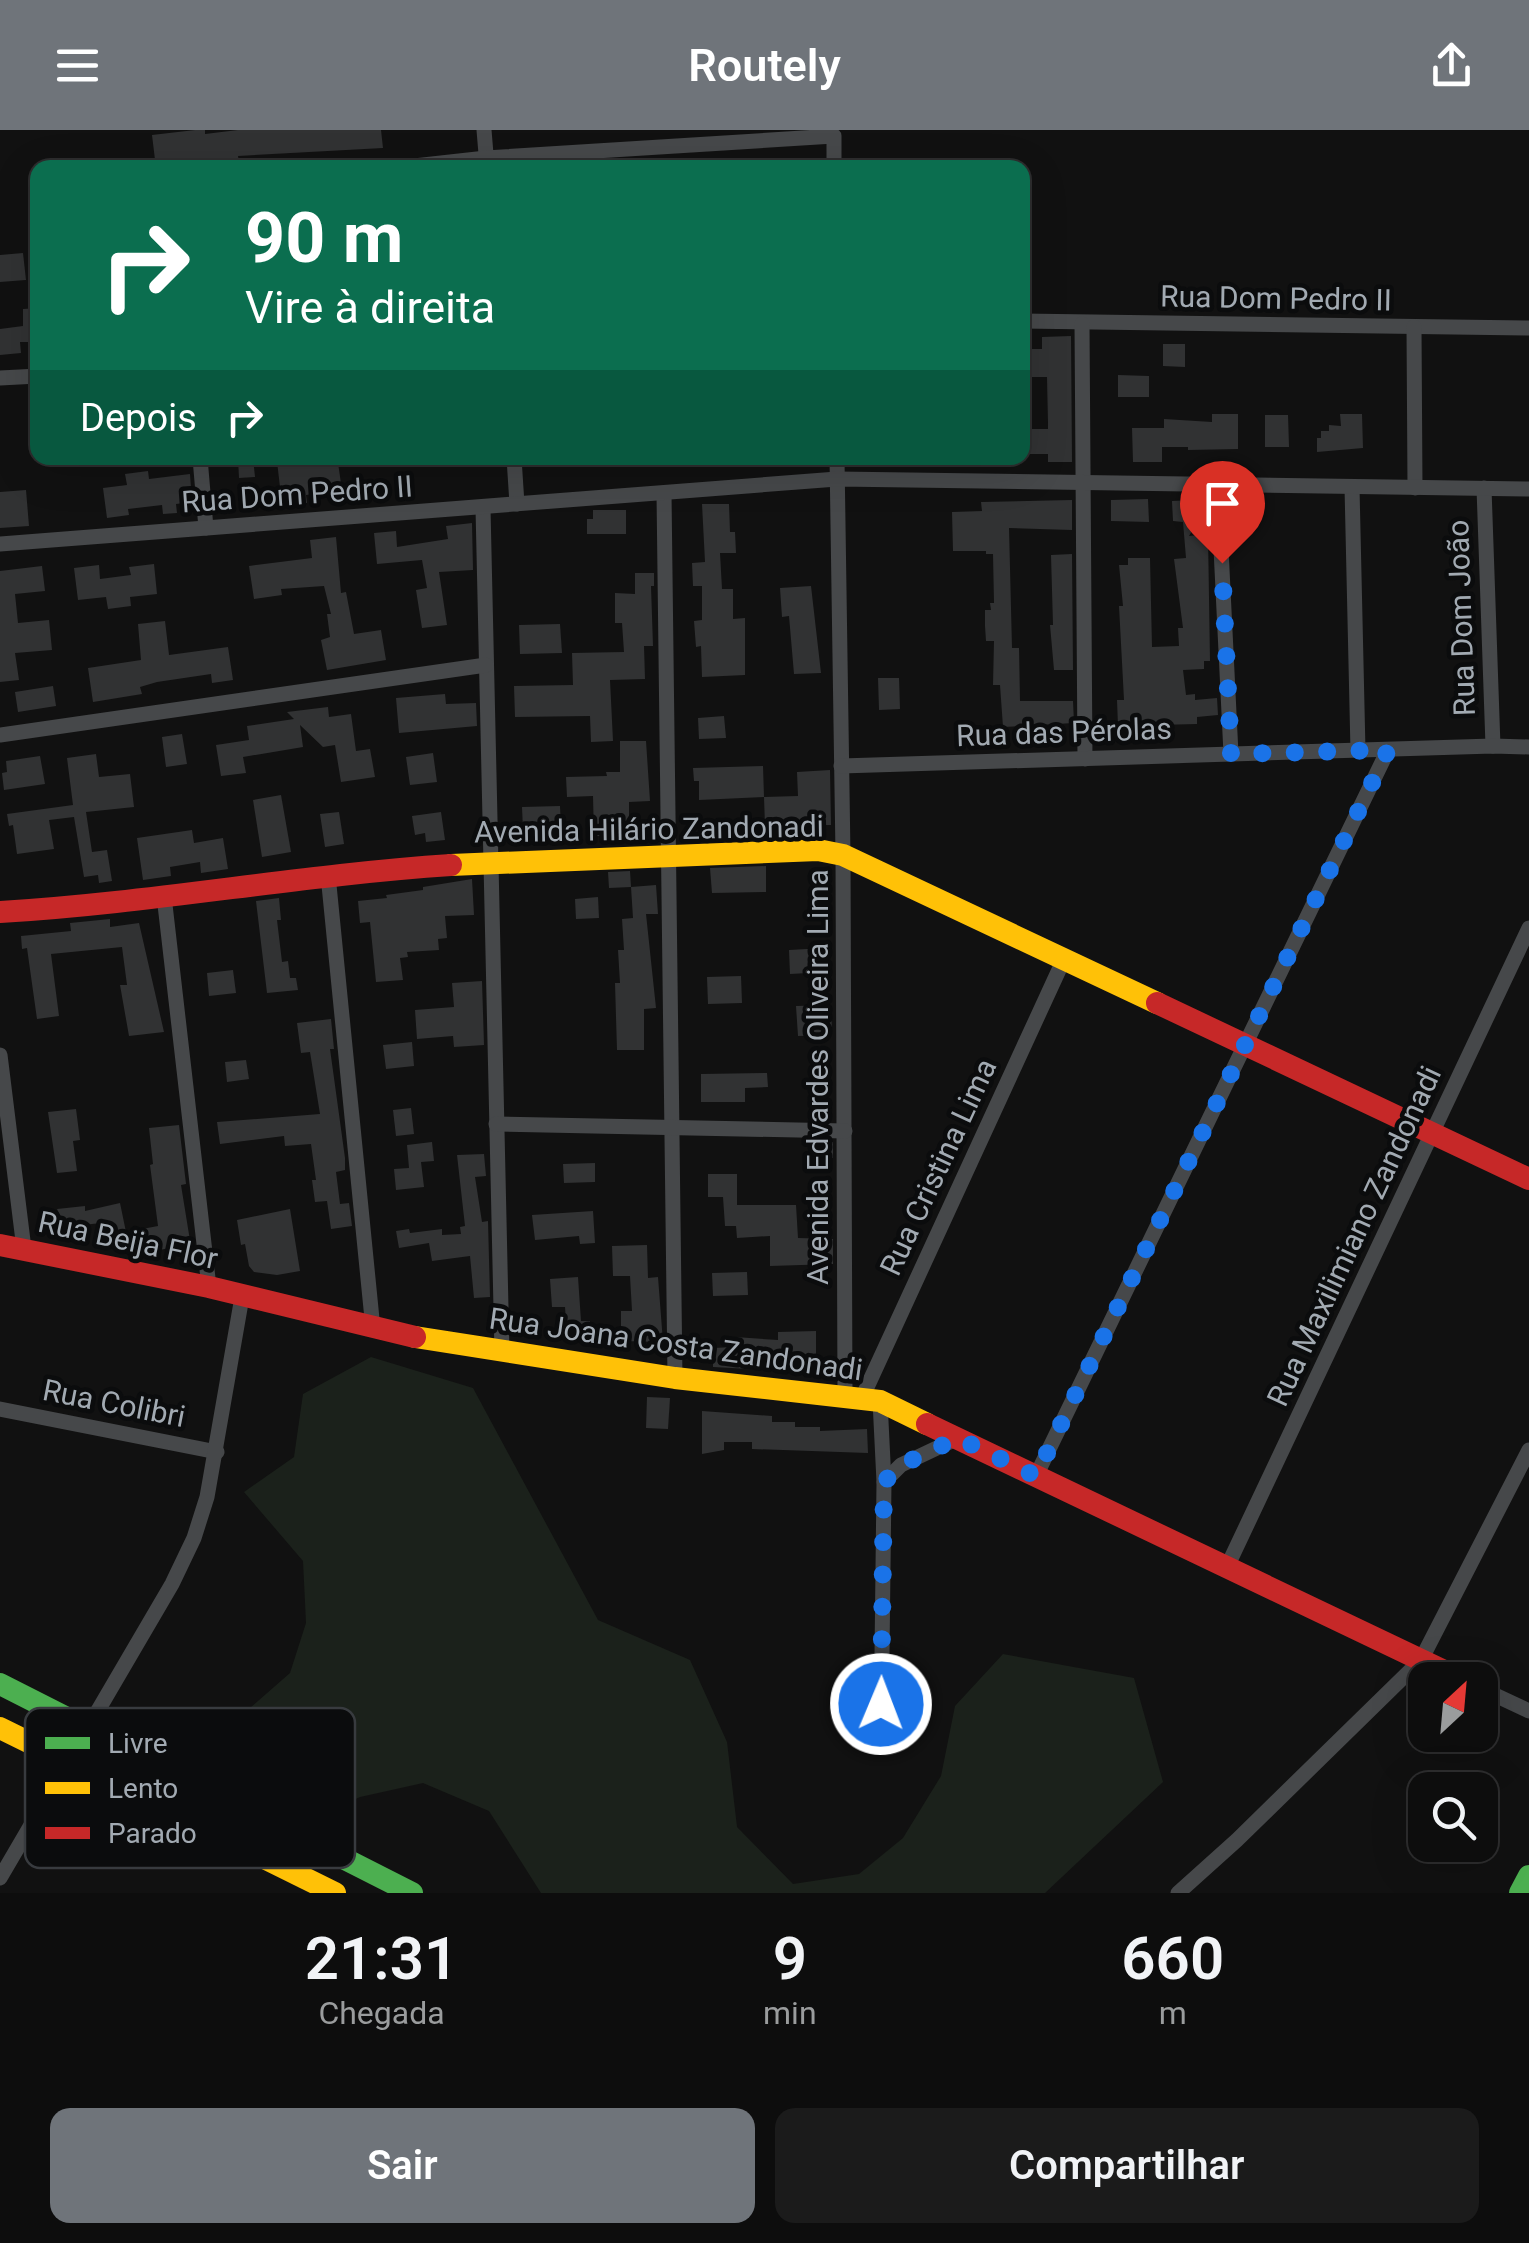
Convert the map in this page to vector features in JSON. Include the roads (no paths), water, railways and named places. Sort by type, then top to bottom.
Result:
[{"type":"street","points":[[484,130],[487,160]]},
{"type":"street","points":[[526,160],[834,136],[834,160]]},
{"type":"street","name":"Rua Dom Pedro II","points":[[1030,321],[1529,328]]},
{"type":"street","points":[[1082,324],[1085,759]]},
{"type":"street","points":[[1414,327],[1415,488]]},
{"type":"street","points":[[0,378],[30,376]]},
{"type":"street","points":[[201,465],[206,528]]},
{"type":"street","points":[[515,465],[518,504]]},
{"type":"street","name":"Avenida Edvardes Oliveira Lima","points":[[837,465],[844,1130],[863,1399],[884,1482],[881,1740]]},
{"type":"street","name":"Rua Dom Pedro II","points":[[0,544],[838,479],[1529,489]]},
{"type":"street","points":[[1218,486],[1231,754]]},
{"type":"street","points":[[1352,487],[1358,751]]},
{"type":"street","name":"Rua Dom João","points":[[1484,488],[1493,746]]},
{"type":"street","points":[[664,493],[675,1378]]},
{"type":"street","points":[[483,508],[502,1353]]},
{"type":"street","points":[[0,735],[486,666]]},
{"type":"street","name":"Rua das Pérolas","points":[[840,766],[1529,747]]},
{"type":"street","points":[[1036,1476],[1388,750]]},
{"type":"street","name":"Avenida Hilário Zandonadi","points":[[0,912],[490,861],[818,850],[844,855],[1529,1179]]},
{"type":"street","points":[[328,875],[373,1329]]},
{"type":"street","points":[[164,896],[209,1287]]},
{"type":"street","name":"Rua Maxilimiano Zandonadi","points":[[1227,1567],[1529,928]]},
{"type":"street","name":"Rua Cristina Lima","points":[[863,1399],[1064,959]]},
{"type":"street","points":[[0,1055],[6,1246]]},
{"type":"street","points":[[496,1124],[844,1130]]},
{"type":"street","name":"Rua Beija Flor","points":[[6,1246],[242,1297]]},
{"type":"street","points":[[101,1708],[194,1538],[217,1452],[242,1297]]},
{"type":"street","name":"Rua Joana Costa Zandonadi","points":[[242,1297],[373,1329],[502,1353],[863,1399],[958,1438],[1425,1662]]},
{"type":"street","name":"Rua Colibri","points":[[0,1408],[217,1452]]},
{"type":"street","points":[[884,1482],[901,1465],[958,1438]]},
{"type":"street","points":[[1178,1893],[1421,1660],[1523,1476],[1529,1450]]},
{"type":"street","points":[[0,1684],[49,1708]]},
{"type":"street","points":[[1498,1697],[1529,1712]]},
{"type":"street","points":[[0,1728],[25,1740]]},
{"type":"street","points":[[0,1878],[25,1837]]},
{"type":"street","points":[[355,1864],[412,1893]]},
{"type":"street","points":[[284,1868],[335,1893]]},
{"type":"street","points":[[1520,1893],[1529,1876]]}]
